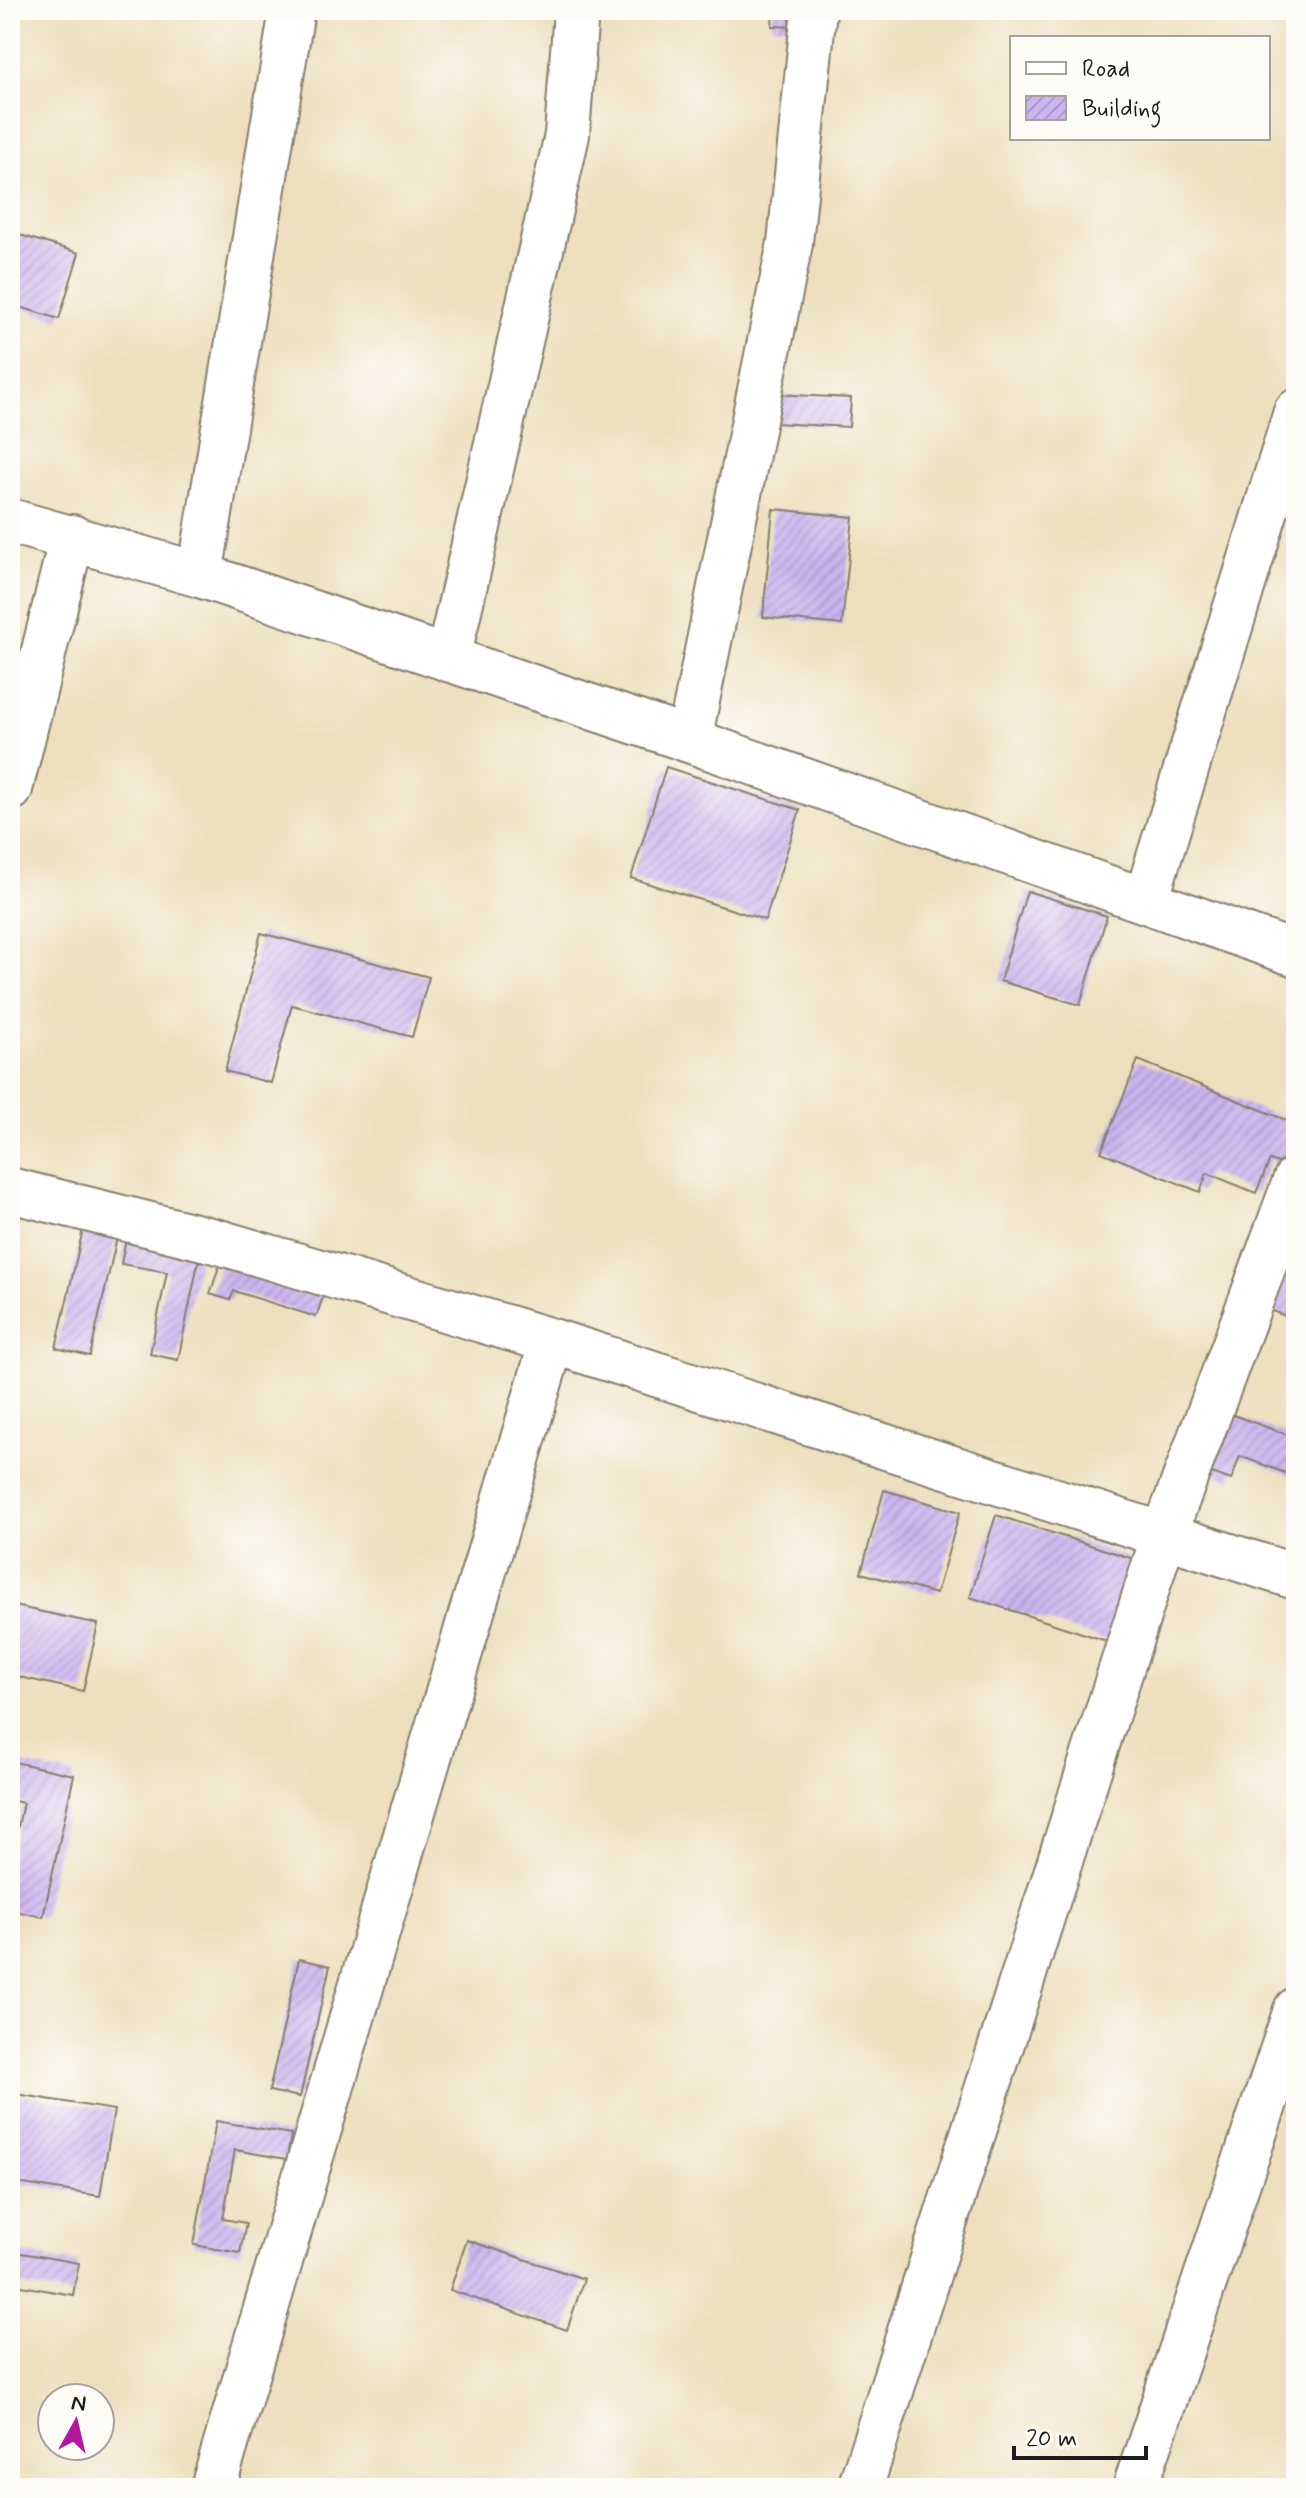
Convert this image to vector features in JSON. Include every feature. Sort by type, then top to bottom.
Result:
[{"type":"street","points":[[200,575],[292,10]]},
{"type":"street","points":[[448,659],[567,135],[576,10]]},
{"type":"street","points":[[689,740],[790,243],[814,10]]},
{"type":"street","points":[[1146,900],[1296,412]]},
{"type":"street","points":[[10,521],[200,575],[689,740],[1296,954]]},
{"type":"street","points":[[10,789],[72,537]]},
{"type":"street","points":[[860,2488],[1164,1535],[1296,1179]]},
{"type":"street","points":[[10,1190],[219,1242],[552,1341],[1296,1577]]},
{"type":"street","points":[[213,2488],[552,1341]]},
{"type":"street","points":[[1135,2488],[1296,2010]]},
{"type":"building","points":[[773,10],[798,10],[797,27],[772,26]]},
{"type":"building","points":[[10,232],[79,253],[59,319],[10,304]]},
{"type":"building","points":[[774,394],[851,398],[849,427],[773,423]]},
{"type":"building","points":[[773,509],[853,517],[842,625],[763,617]]},
{"type":"building","points":[[666,767],[800,810],[765,920],[631,878]]},
{"type":"building","points":[[1027,891],[1107,916],[1080,1005],[1000,981]]},
{"type":"building","points":[[261,933],[429,977],[412,1037],[292,1005],[271,1083],[225,1071]]},
{"type":"building","points":[[1138,1060],[1296,1124],[1281,1164],[1270,1160],[1256,1193],[1207,1173],[1200,1192],[1101,1152]]},
{"type":"building","points":[[1296,1214],[1296,1320],[1261,1307]]},
{"type":"building","points":[[84,1225],[118,1233],[90,1356],[56,1348]]},
{"type":"building","points":[[126,1239],[200,1254],[178,1360],[150,1354],[167,1272],[121,1264]]},
{"type":"building","points":[[222,1258],[325,1291],[316,1317],[234,1291],[230,1300],[210,1294]]},
{"type":"building","points":[[1217,1409],[1296,1438],[1296,1477],[1240,1456],[1231,1480],[1195,1467]]},
{"type":"building","points":[[884,1490],[960,1512],[936,1594],[861,1573]]},
{"type":"building","points":[[996,1515],[1140,1561],[1113,1643],[970,1597]]},
{"type":"building","points":[[10,1605],[98,1624],[83,1691],[10,1675]]},
{"type":"building","points":[[10,1761],[74,1775],[43,1917],[10,1910],[10,1864],[23,1803],[10,1800]]},
{"type":"building","points":[[299,1959],[330,1966],[300,2097],[269,2091]]},
{"type":"building","points":[[10,2093],[114,2110],[100,2196],[10,2182]]},
{"type":"building","points":[[216,2121],[291,2134],[287,2159],[235,2150],[223,2219],[246,2223],[240,2253],[194,2245]]},
{"type":"building","points":[[467,2240],[584,2279],[567,2330],[450,2290]]},
{"type":"building","points":[[10,2251],[79,2263],[73,2295],[10,2284]]}]
